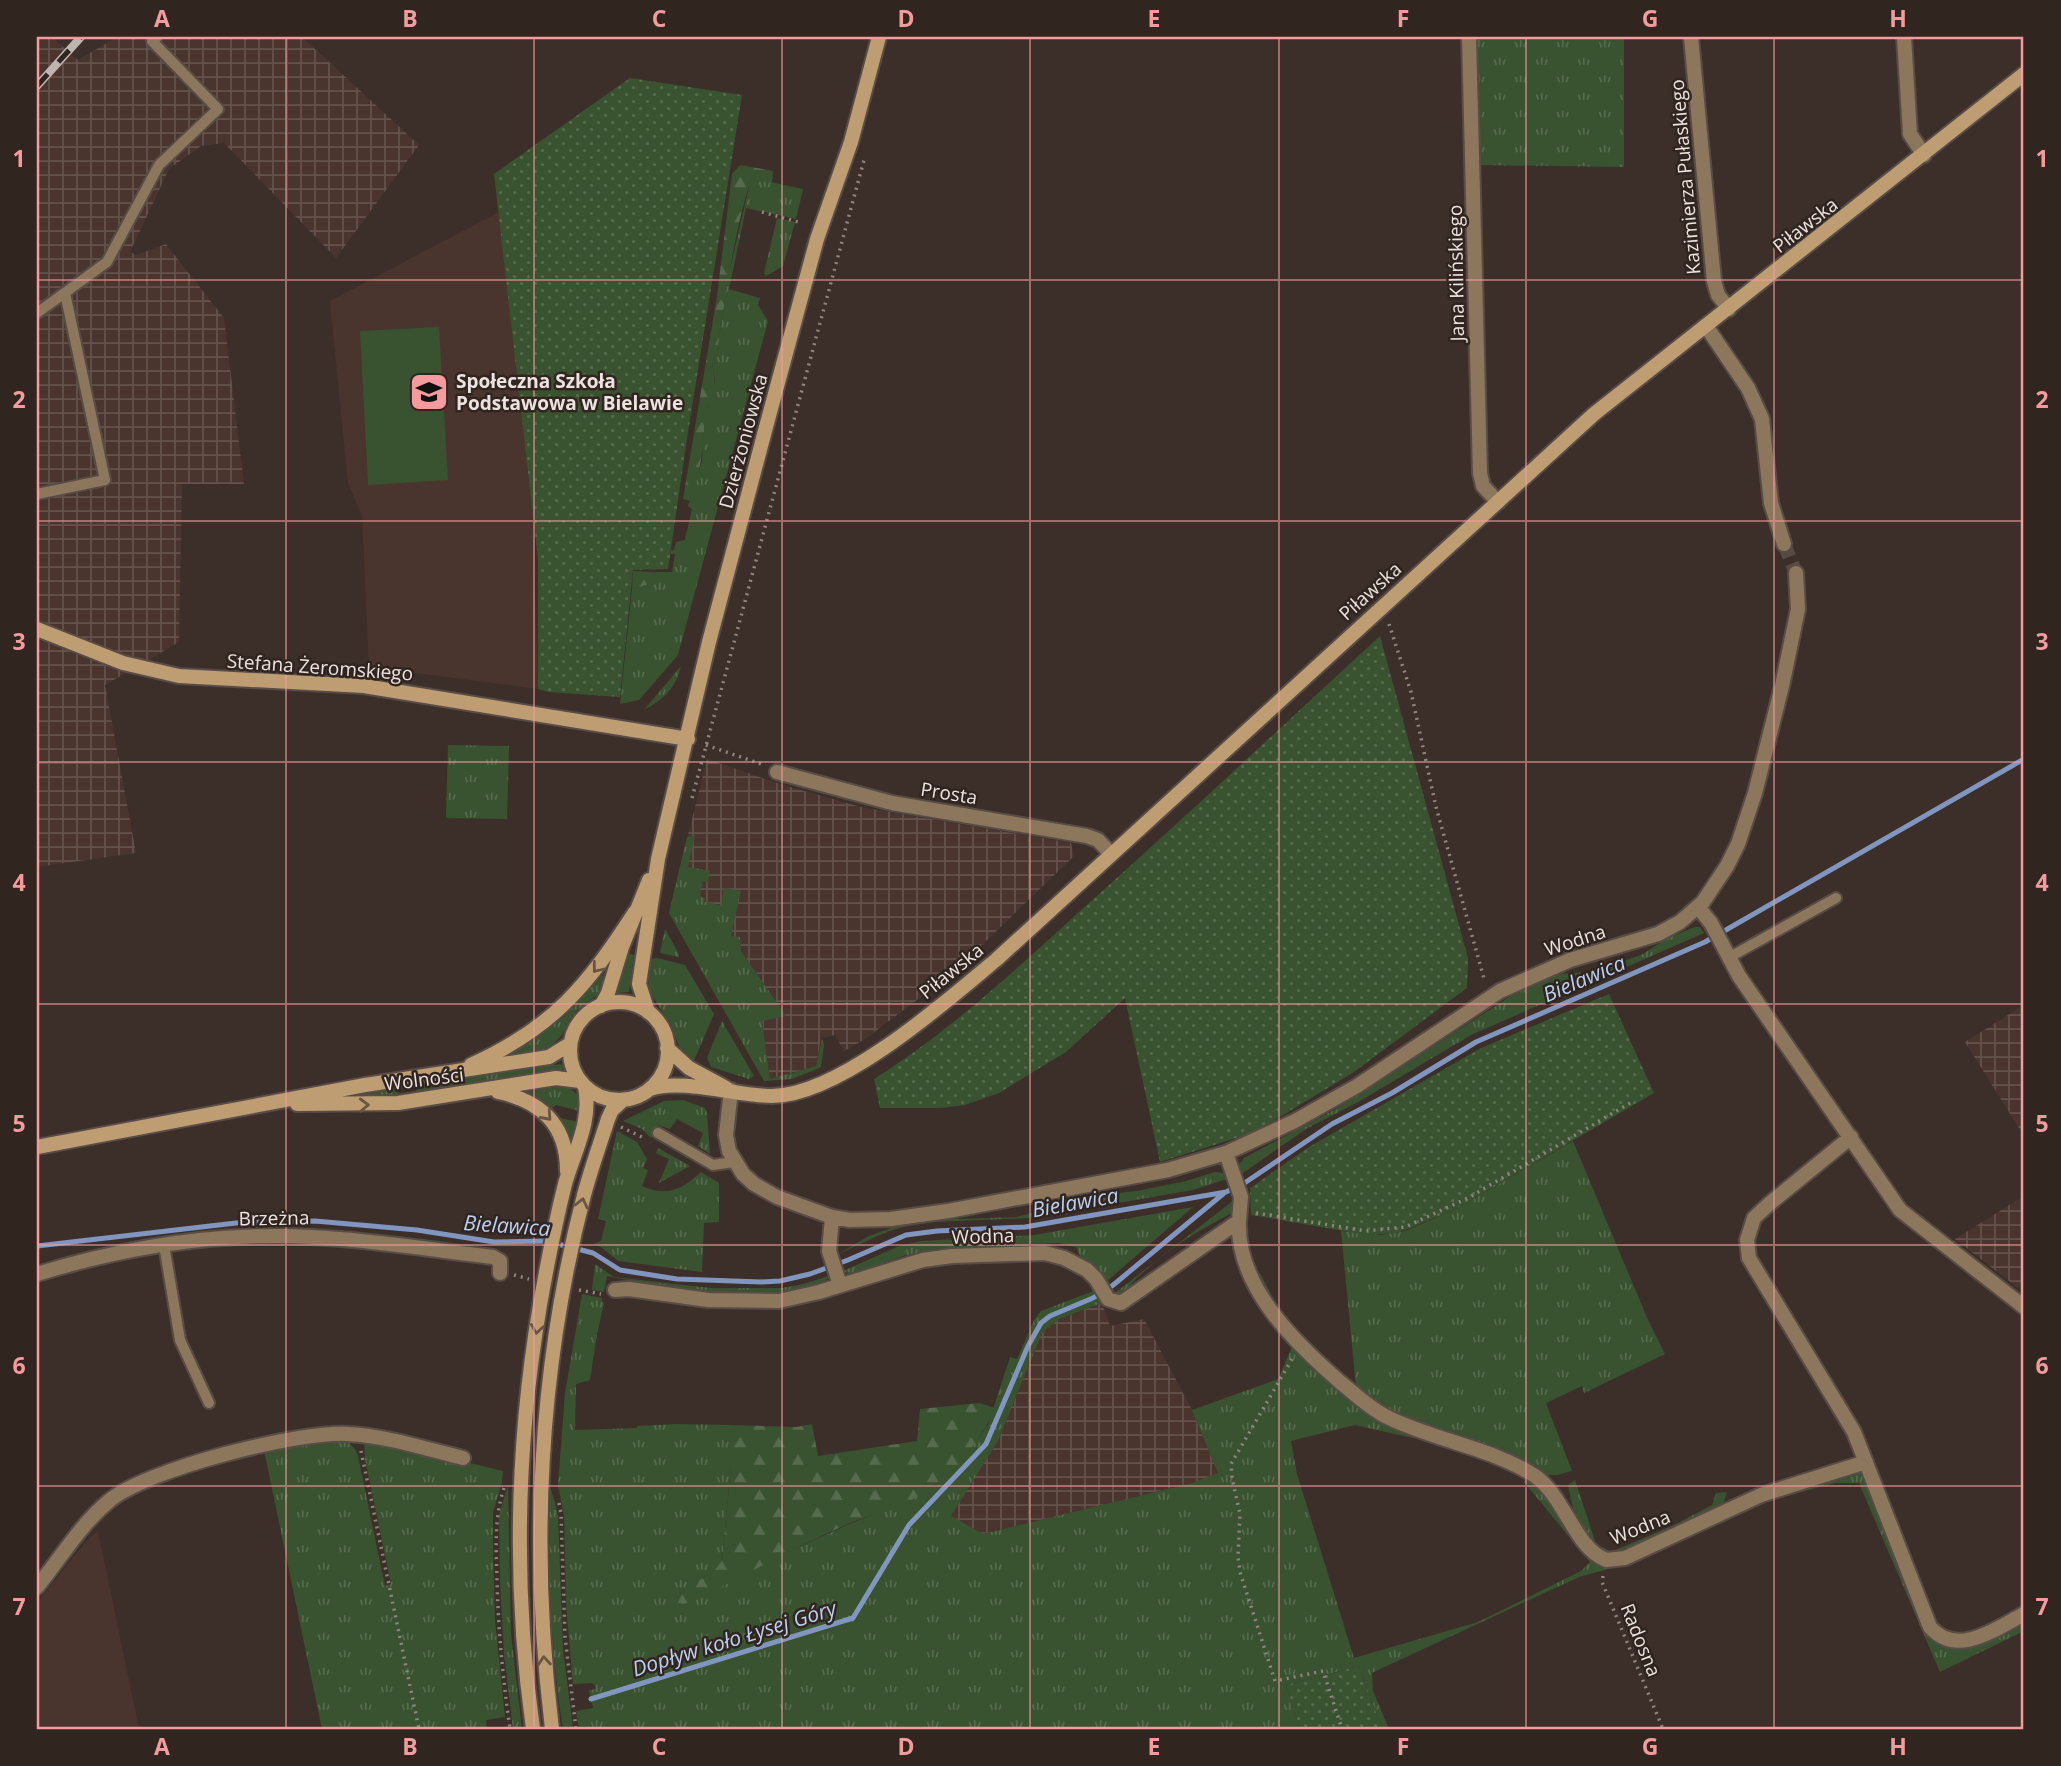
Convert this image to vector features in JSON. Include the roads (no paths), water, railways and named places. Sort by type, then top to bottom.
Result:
[{"type":"street","name":"Dzierżoniowska","points":[[648,1012],[639,984],[658,859],[709,642],[817,239],[850,142],[879,37]]},
{"type":"street","name":"Jana Kilińskiego","points":[[1469,37],[1480,474],[1483,486],[1498,502]]},
{"type":"street","name":"Kazimierza Pułaskiego","points":[[1691,37],[1714,281],[1718,295],[1729,309]]},
{"type":"street","points":[[1904,37],[1910,132],[1924,155]]},
{"type":"street","name":"Piławska","points":[[650,1089],[670,1085],[763,1096],[792,1094],[843,1073],[890,1043],[940,1006],[997,958],[1610,401],[2024,74]]},
{"type":"street","points":[[1706,326],[1748,388],[1762,419],[1771,503],[1784,544]]},
{"type":"street","name":"Wodna","points":[[734,1162],[743,1174],[765,1191],[832,1217],[850,1220],[875,1220],[948,1211],[1168,1170],[1226,1153],[1327,1105],[1489,997],[1524,979],[1570,960],[1658,934],[1680,922],[1698,907],[1727,866],[1738,844],[1755,793],[1798,609],[1796,573]]},
{"type":"street","name":"Stefana Żeromskiego","points":[[37,629],[113,660],[166,674],[364,686],[688,739]]},
{"type":"street","name":"Prosta","points":[[777,772],[892,803],[1087,836],[1098,841],[1111,854]]},
{"type":"street","name":"Dzierżoniowska","points":[[601,1006],[614,977],[635,912],[658,859]]},
{"type":"street","points":[[1698,907],[1711,923],[1725,953],[1902,1212],[2024,1307]]},
{"type":"street","points":[[453,1072],[518,1040],[562,1008],[599,966],[635,912]]},
{"type":"street","points":[[533,1729],[521,1623],[519,1522],[526,1402],[548,1261],[566,1183],[579,1147],[588,1101],[583,1084],[571,1063],[570,1044],[579,1023],[601,1006],[621,1002],[648,1012],[662,1028],[667,1048],[661,1076],[650,1089],[623,1100],[603,1097],[583,1084]]},
{"type":"street","name":"Wolności","points":[[37,1147],[365,1085],[549,1057],[570,1044]]},
{"type":"street","name":"Piławska","points":[[667,1048],[689,1068],[730,1090]]},
{"type":"street","name":"Wolności","points":[[271,1104],[398,1103],[556,1078],[583,1084]]},
{"type":"street","points":[[486,1090],[528,1100],[550,1118],[559,1130],[564,1145],[566,1183]]},
{"type":"street","points":[[730,1090],[726,1135],[734,1162]]},
{"type":"street","points":[[552,1729],[540,1601],[540,1479],[550,1373],[568,1266],[589,1175],[608,1118],[623,1100]]},
{"type":"street","points":[[1851,1137],[1756,1216],[1749,1228],[1746,1244],[1748,1255],[1857,1438],[1927,1622],[1937,1634],[1951,1641],[1968,1641],[2024,1614]]},
{"type":"street","name":"Wodna","points":[[1226,1153],[1240,1209],[1241,1245],[1248,1269],[1267,1304],[1299,1345],[1380,1413],[1506,1462],[1536,1477],[1549,1490],[1591,1549],[1606,1560],[1625,1558],[1783,1486],[1866,1462]]},
{"type":"street","name":"Wodna","points":[[838,1279],[930,1258],[1041,1253],[1059,1256],[1077,1264],[1093,1274],[1107,1298],[1115,1303],[1123,1303],[1240,1209]]},
{"type":"street","points":[[615,1290],[629,1289],[698,1300],[771,1301],[797,1298],[838,1279],[828,1240],[832,1217]]},
{"type":"street","name":"Brzeżna","points":[[37,1274],[101,1257],[164,1245],[285,1236],[362,1240],[493,1257],[500,1261],[500,1273]]},
{"type":"street","points":[[37,1587],[98,1510],[142,1480],[270,1444],[332,1434],[358,1435],[463,1458]]},
{"type":"lane","points":[[37,313],[107,262],[159,164],[218,109],[152,41],[157,37]]},
{"type":"lane","points":[[37,494],[104,480],[65,293]]},
{"type":"lane","points":[[1725,953],[1836,898]]},
{"type":"lane","points":[[658,1133],[713,1165],[734,1162]]},
{"type":"lane","points":[[164,1245],[180,1340],[209,1402]]},
{"type":"waterway","name":"Bielawica","points":[[37,1246],[236,1223],[315,1221],[417,1230],[494,1242],[546,1241],[593,1253],[620,1270],[677,1279],[761,1282],[810,1274],[906,1235],[1025,1227],[1226,1192],[1246,1182],[1332,1124],[1392,1093],[1476,1042],[1705,942],[2024,759]]},
{"type":"waterway","name":"Dopływ koło Łysej Góry","points":[[591,1699],[853,1618],[909,1525],[986,1444],[1028,1346],[1041,1323],[1112,1286],[1223,1194]]},
{"type":"tunnel","points":[[1784,544],[1796,573]]},
{"type":"railway","points":[[37,86],[81,37]]},
{"type":"place","name":"Społeczna Szkoła Podstawowa w Bielawie","points":[[429,392]]}]
